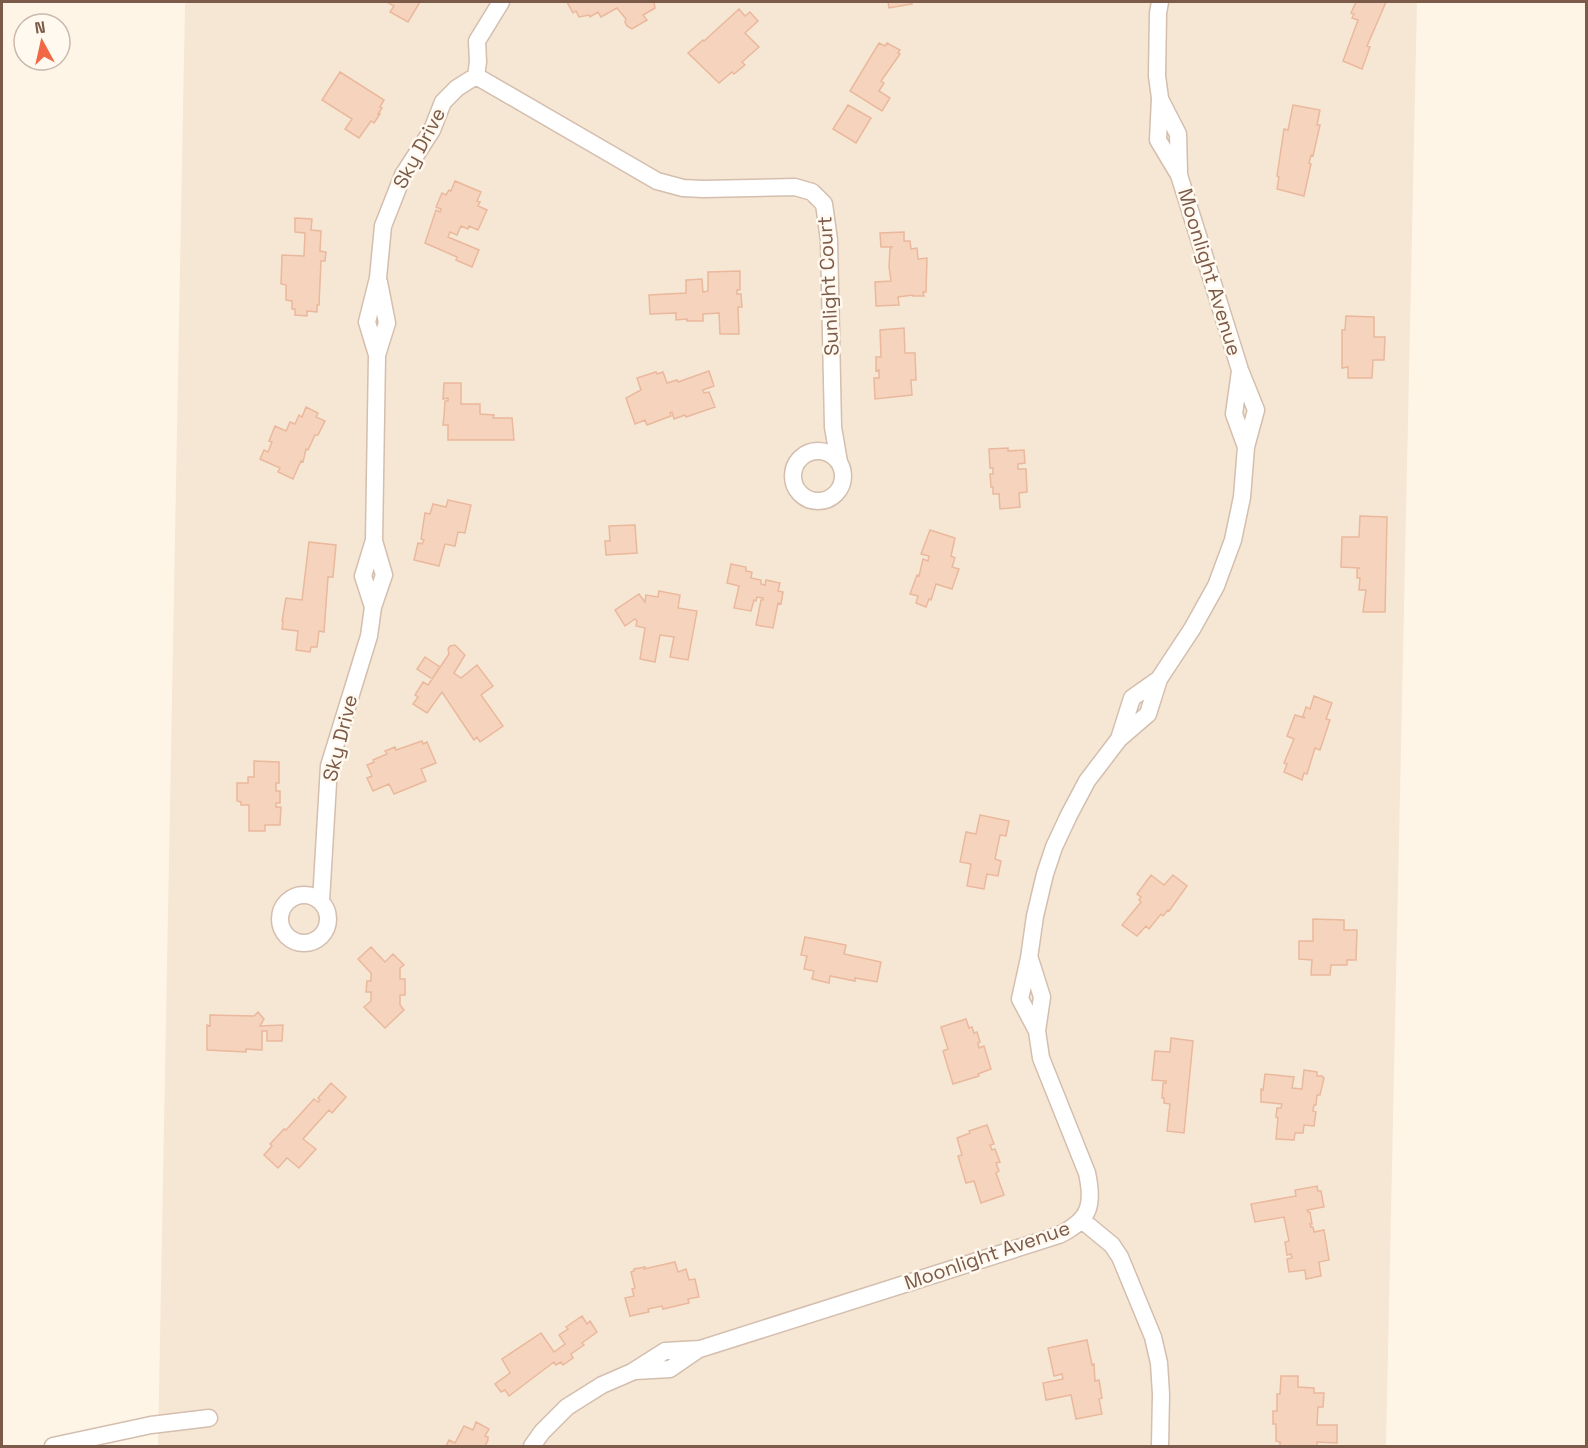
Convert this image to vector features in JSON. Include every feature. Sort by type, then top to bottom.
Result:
[{"type":"street","points":[[476,76],[477,40],[501,2]]},
{"type":"street","name":"Moonlight Avenue","points":[[532,1446],[542,1432],[567,1407],[602,1384],[640,1369],[665,1351],[700,1349],[1059,1234],[1083,1221],[1091,1193],[1087,1173],[1041,1058],[1036,1031],[1020,999],[1035,916],[1043,879],[1054,847],[1088,781],[1119,739],[1132,698],[1159,679],[1192,629],[1220,576],[1233,540],[1242,497],[1246,447],[1234,414],[1240,370],[1179,175],[1158,140],[1160,2]]},
{"type":"street","name":"Sky Drive","points":[[321,901],[329,766],[369,636],[373,607],[363,576],[374,540],[377,355],[367,322],[378,278],[383,226],[403,175],[432,130],[443,102],[456,88],[476,76]]},
{"type":"street","name":"Sunlight Court","points":[[476,76],[657,181],[683,188],[795,187],[812,192],[824,204],[829,240],[828,441]]},
{"type":"street","points":[[828,441],[839,462],[843,477],[842,485],[837,492],[823,500],[807,498],[796,486],[794,470],[803,456],[828,441]]},
{"type":"street","points":[[299,895],[307,894],[321,901],[329,916],[325,932],[319,939],[303,944],[295,942],[283,932],[279,917],[286,903],[299,895],[323,872]]},
{"type":"street","points":[[1083,1221],[1112,1245],[1120,1257],[1153,1337],[1159,1363],[1161,1394],[1160,1446]]},
{"type":"street","points":[[53,1446],[151,1425],[209,1418]]},
{"type":"shaded area","points":[[185,2],[1417,2],[1386,1446],[158,1446]]},
{"type":"building","points":[[387,2],[420,2],[408,22],[390,12],[394,6]]},
{"type":"building","points":[[567,2],[654,2],[655,8],[643,15],[647,20],[632,29],[627,26],[626,19],[617,8],[601,17],[598,12],[590,17],[589,15],[579,17],[576,11],[573,13]]},
{"type":"building","points":[[888,2],[911,2],[912,4],[889,8]]},
{"type":"building","points":[[1356,2],[1386,2],[1367,46],[1370,47],[1362,69],[1343,61],[1358,20],[1352,18],[1354,14],[1351,13]]},
{"type":"building","points":[[739,9],[745,16],[750,12],[758,21],[745,33],[759,47],[742,62],[745,65],[719,83],[688,53]]},
{"type":"building","points":[[879,43],[885,46],[887,43],[900,50],[898,53],[900,54],[881,81],[884,83],[879,91],[890,98],[882,111],[850,91]]},
{"type":"building","points":[[340,72],[384,100],[378,114],[380,114],[374,123],[371,121],[359,138],[345,129],[352,119],[322,100]]},
{"type":"building","points":[[848,105],[871,118],[856,143],[833,129]]},
{"type":"building","points":[[1293,105],[1320,110],[1317,125],[1320,125],[1313,156],[1311,155],[1309,163],[1311,164],[1304,196],[1277,189],[1284,129],[1288,130]]},
{"type":"building","points":[[455,181],[481,192],[477,201],[480,202],[478,206],[487,210],[478,230],[469,226],[468,229],[461,226],[457,235],[450,232],[448,237],[479,250],[472,267],[456,260],[457,257],[425,243],[436,210],[440,212],[441,209],[436,207],[442,193],[446,195],[449,190],[451,191]]},
{"type":"building","points":[[295,218],[312,219],[311,230],[321,231],[320,251],[326,252],[325,261],[321,261],[317,312],[307,311],[307,316],[295,315],[292,301],[286,300],[286,285],[281,284],[282,255],[304,256],[305,233],[295,232]]},
{"type":"building","points":[[904,232],[904,241],[910,241],[911,249],[917,248],[918,259],[927,258],[926,292],[923,292],[924,296],[898,297],[899,305],[876,306],[875,282],[891,281],[889,267],[892,247],[881,247],[880,233]]},
{"type":"building","points":[[740,271],[740,290],[737,290],[737,294],[741,294],[742,307],[738,307],[739,334],[720,334],[719,313],[703,314],[703,321],[676,320],[676,313],[650,314],[649,295],[686,293],[686,280],[702,279],[703,292],[708,291],[708,272]]},
{"type":"building","points":[[1346,316],[1374,317],[1374,337],[1385,337],[1384,360],[1373,360],[1372,378],[1348,378],[1348,367],[1342,368],[1342,330],[1345,330]]},
{"type":"building","points":[[904,328],[905,353],[915,353],[916,380],[911,380],[912,395],[875,399],[874,378],[879,378],[879,370],[876,371],[876,357],[881,357],[880,330]]},
{"type":"building","points":[[709,371],[714,386],[703,390],[704,393],[709,392],[715,407],[674,419],[672,412],[671,416],[647,425],[645,420],[635,424],[626,398],[641,390],[637,378],[663,372],[667,383],[677,380],[678,382]]},
{"type":"building","points":[[444,383],[461,383],[461,404],[480,404],[480,414],[494,415],[493,418],[512,418],[514,440],[448,440],[448,425],[443,425],[445,401],[448,401],[448,398],[443,399]]},
{"type":"building","points":[[306,407],[318,413],[316,417],[325,421],[308,450],[306,449],[303,462],[301,461],[293,479],[278,472],[280,468],[260,459],[264,450],[268,452],[272,442],[269,441],[275,426],[286,431],[290,422],[295,424],[299,415],[302,417]]},
{"type":"building","points":[[1008,448],[1008,451],[1024,450],[1025,463],[1018,464],[1018,469],[1026,469],[1027,492],[1019,493],[1020,507],[1000,509],[999,494],[993,494],[993,487],[991,487],[990,474],[993,474],[993,468],[990,468],[989,449]]},
{"type":"building","points":[[448,500],[471,505],[465,533],[458,532],[455,546],[445,544],[439,566],[414,560],[418,543],[422,544],[424,540],[421,539],[425,513],[430,514],[433,504],[446,507]]},
{"type":"building","points":[[1360,516],[1387,517],[1385,612],[1363,612],[1366,590],[1359,590],[1360,578],[1357,578],[1357,569],[1360,568],[1341,567],[1342,537],[1359,537]]},
{"type":"building","points":[[635,525],[637,553],[606,555],[605,541],[610,541],[609,526]]},
{"type":"building","points":[[930,530],[955,538],[951,556],[955,558],[952,567],[959,569],[952,589],[936,584],[926,607],[916,603],[918,596],[910,594],[917,575],[919,576],[923,559],[928,561],[929,556],[921,554]]},
{"type":"building","points":[[309,542],[336,545],[333,577],[328,577],[324,632],[319,631],[317,647],[311,647],[310,652],[296,650],[298,631],[282,629],[286,598],[302,600]]},
{"type":"building","points":[[731,564],[746,567],[746,571],[752,572],[751,578],[761,580],[761,584],[765,585],[766,580],[780,583],[778,591],[783,592],[781,604],[778,603],[773,628],[756,625],[763,598],[757,597],[756,601],[754,600],[751,611],[734,608],[739,586],[727,583]]},
{"type":"building","points":[[659,591],[680,595],[678,608],[697,611],[688,660],[670,657],[674,637],[660,635],[655,662],[640,659],[645,628],[636,626],[635,619],[625,626],[615,610],[639,594],[645,602],[646,595],[658,597]]},
{"type":"building","points":[[455,645],[465,655],[454,673],[461,678],[477,665],[493,686],[481,695],[503,726],[480,742],[477,737],[474,740],[442,692],[427,713],[413,704],[418,697],[415,695],[423,682],[428,685],[449,654],[450,646]]},
{"type":"building","points":[[425,657],[440,667],[432,679],[417,669]]},
{"type":"building","points":[[1314,696],[1332,703],[1326,719],[1330,720],[1320,750],[1315,748],[1307,774],[1304,773],[1302,780],[1284,772],[1287,764],[1284,763],[1294,739],[1287,736],[1295,715],[1305,718],[1303,716],[1306,707],[1310,709]]},
{"type":"building","points":[[422,741],[423,744],[427,742],[436,763],[421,769],[426,781],[394,794],[389,784],[373,791],[367,778],[372,776],[367,765],[387,754],[385,751],[395,747],[396,750]]},
{"type":"building","points":[[254,761],[279,762],[279,783],[276,783],[276,791],[280,791],[280,803],[276,803],[276,807],[281,807],[280,825],[265,825],[265,831],[249,831],[249,805],[241,805],[241,802],[237,801],[237,783],[248,783],[248,777],[254,777]]},
{"type":"building","points":[[980,815],[1009,821],[1006,836],[1000,835],[995,859],[1001,861],[998,876],[987,874],[984,889],[967,886],[971,864],[960,862],[966,832],[976,834]]},
{"type":"building","points":[[1151,875],[1164,885],[1173,875],[1187,886],[1169,911],[1163,916],[1161,914],[1149,929],[1146,926],[1137,936],[1122,925],[1141,902],[1139,900],[1141,897],[1137,894]]},
{"type":"building","points":[[1313,919],[1344,920],[1344,930],[1357,930],[1356,960],[1347,960],[1347,965],[1331,965],[1330,975],[1311,975],[1312,960],[1299,959],[1299,941],[1313,941]]},
{"type":"building","points":[[805,937],[846,945],[844,954],[881,962],[877,982],[830,976],[829,983],[812,979],[814,971],[804,969],[807,956],[801,955]]},
{"type":"building","points":[[371,947],[385,962],[393,954],[404,965],[400,968],[400,979],[405,979],[405,995],[400,995],[400,1005],[404,1010],[385,1028],[364,1007],[371,1001],[371,992],[366,992],[367,981],[371,981],[371,973],[358,959]]},
{"type":"building","points":[[258,1012],[264,1019],[260,1026],[283,1025],[282,1041],[267,1041],[267,1031],[262,1031],[262,1050],[246,1049],[246,1052],[207,1050],[207,1025],[210,1026],[210,1015],[254,1016]]},
{"type":"building","points":[[966,1019],[969,1028],[972,1027],[974,1033],[977,1032],[979,1048],[984,1046],[991,1069],[978,1074],[979,1076],[953,1084],[943,1051],[948,1049],[941,1027]]},
{"type":"building","points":[[1171,1038],[1193,1041],[1184,1133],[1167,1131],[1170,1104],[1164,1103],[1164,1098],[1162,1098],[1163,1083],[1166,1081],[1152,1080],[1155,1051],[1170,1052]]},
{"type":"building","points":[[1304,1070],[1317,1072],[1317,1076],[1324,1078],[1320,1095],[1317,1095],[1316,1105],[1314,1105],[1313,1111],[1316,1112],[1314,1126],[1304,1125],[1303,1133],[1295,1133],[1294,1140],[1276,1139],[1277,1108],[1281,1108],[1282,1104],[1261,1102],[1261,1089],[1263,1090],[1265,1074],[1294,1077],[1292,1088],[1302,1089]]},
{"type":"building","points":[[331,1083],[346,1097],[332,1113],[329,1110],[303,1139],[316,1149],[299,1168],[287,1158],[278,1168],[264,1155],[272,1146],[270,1144],[314,1099],[318,1102],[320,1100],[318,1098]]},
{"type":"building","points":[[987,1125],[994,1144],[990,1145],[992,1150],[995,1149],[1000,1162],[996,1163],[999,1171],[996,1173],[1004,1195],[981,1203],[974,1181],[966,1183],[958,1156],[962,1155],[957,1138]]},
{"type":"building","points":[[1317,1186],[1318,1191],[1321,1191],[1324,1207],[1307,1210],[1310,1212],[1312,1224],[1310,1224],[1314,1232],[1324,1230],[1329,1260],[1319,1262],[1321,1276],[1306,1279],[1305,1270],[1289,1272],[1287,1259],[1292,1258],[1291,1254],[1287,1255],[1285,1242],[1289,1241],[1284,1217],[1255,1222],[1251,1204],[1296,1196],[1295,1190]]},
{"type":"building","points":[[675,1262],[678,1272],[686,1269],[689,1280],[695,1279],[699,1297],[688,1299],[689,1303],[663,1309],[662,1306],[648,1309],[649,1312],[630,1316],[625,1298],[634,1296],[632,1289],[635,1288],[631,1272],[634,1269]]},
{"type":"building","points":[[582,1316],[587,1324],[590,1321],[597,1332],[571,1354],[573,1358],[563,1365],[561,1362],[556,1365],[554,1362],[509,1396],[505,1390],[501,1392],[495,1384],[510,1373],[502,1359],[541,1333],[554,1352],[565,1344],[559,1335]]},
{"type":"building","points":[[1087,1340],[1092,1365],[1094,1364],[1095,1381],[1099,1380],[1102,1414],[1076,1419],[1071,1395],[1046,1400],[1043,1383],[1063,1379],[1062,1374],[1054,1376],[1048,1348]]},
{"type":"building","points":[[1281,1376],[1298,1376],[1298,1387],[1314,1388],[1314,1393],[1324,1393],[1323,1407],[1318,1407],[1317,1425],[1337,1425],[1337,1443],[1317,1442],[1317,1446],[1280,1446],[1280,1442],[1276,1441],[1273,1411],[1277,1411],[1277,1394],[1280,1394]]},
{"type":"building","points":[[476,1422],[489,1429],[485,1436],[488,1440],[485,1446],[446,1446],[449,1440],[455,1443],[464,1426],[473,1430]]}]
